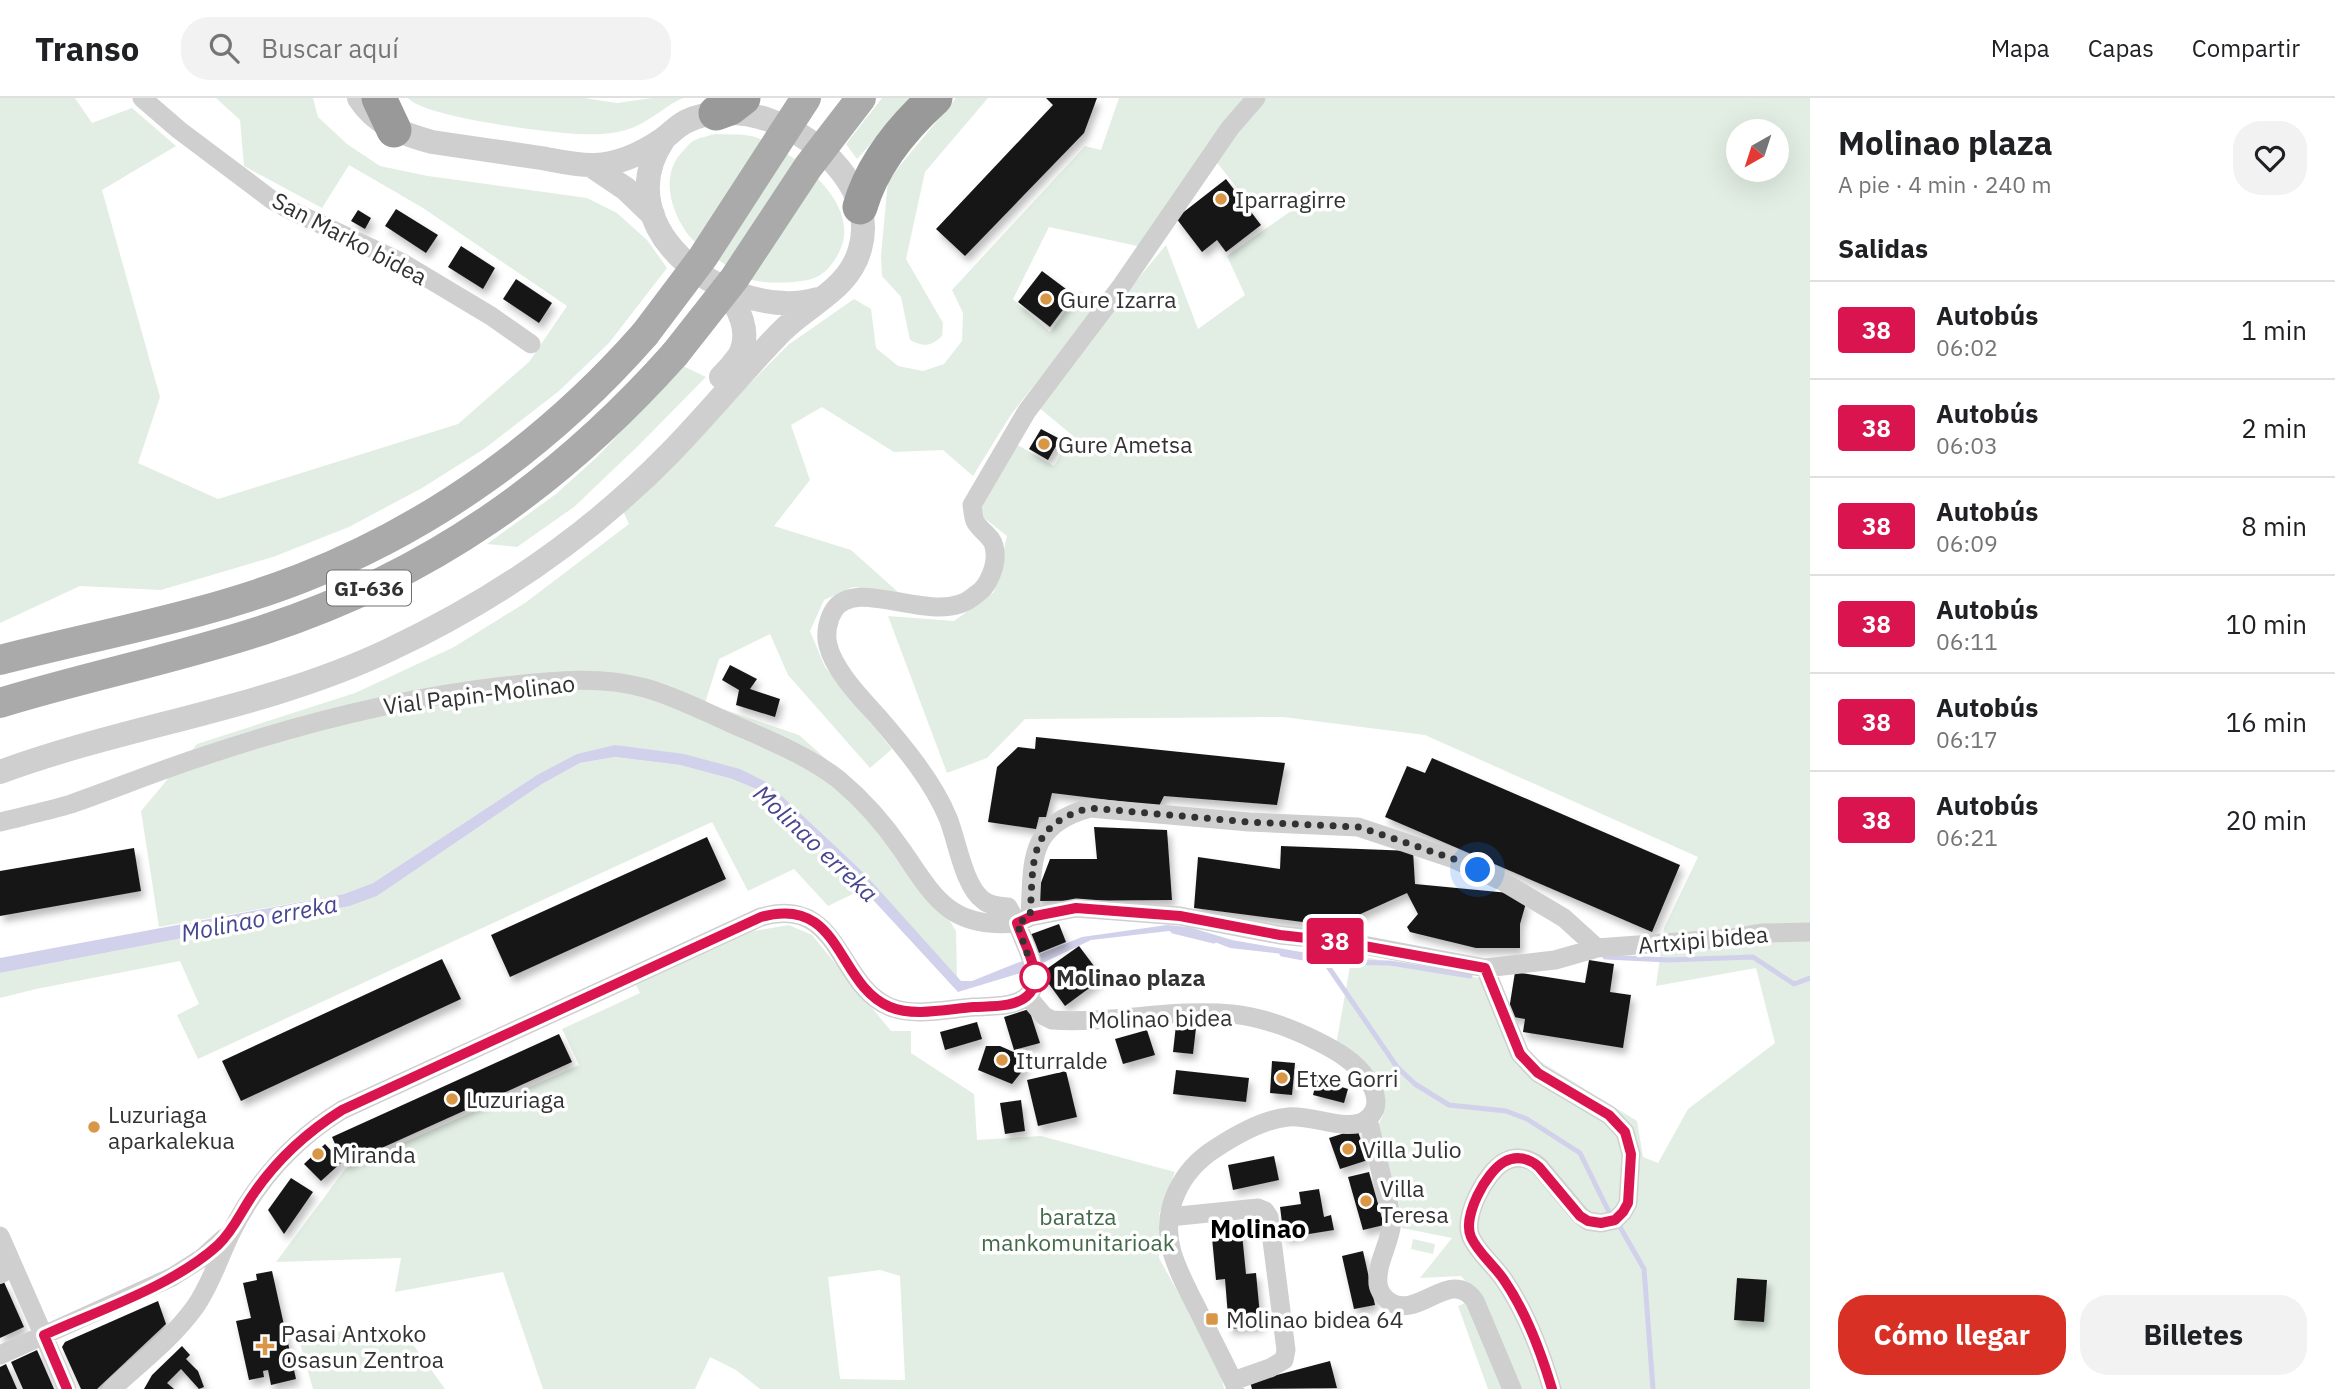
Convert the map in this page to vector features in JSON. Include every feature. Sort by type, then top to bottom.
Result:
[{"type":"highway","points":[[379,98],[394,130]]},
{"type":"highway","points":[[860,207],[866,187],[877,167],[891,147],[935,98]]},
{"type":"main road","name":"GI-636","points":[[0,660],[259,593],[301,578],[381,542],[453,502],[530,446],[601,383],[645,334],[703,257],[806,98]]},
{"type":"main road","name":"GI-636","points":[[0,703],[268,628],[347,598],[397,575],[472,532],[556,472],[628,406],[675,354],[734,279],[807,167],[861,98]]},
{"type":"street","name":"San Marko bidea","points":[[142,98],[179,130],[272,200],[401,262],[491,316],[531,344]]},
{"type":"street","points":[[0,758],[261,683],[318,664],[427,616],[508,568],[583,513],[797,315],[830,294],[845,278],[861,248],[863,233],[860,207],[843,174],[830,158],[811,143],[769,120],[735,113],[730,106],[688,120],[664,138],[630,157],[593,166],[432,142],[394,130],[371,114],[359,98]]},
{"type":"street","points":[[1023,920],[1008,906],[991,905],[981,899],[972,887],[947,816],[922,773],[849,684],[828,645],[827,624],[835,607],[852,598],[870,597],[932,608],[950,608],[968,601],[986,586],[995,566],[994,543],[976,522],[972,505],[1027,411],[1122,285],[1230,128],[1256,98]]},
{"type":"street","points":[[653,216],[648,202],[649,168],[664,138]]},
{"type":"street","points":[[593,166],[626,189],[653,216],[678,255],[705,278],[724,289],[752,300],[776,304],[804,303],[830,294]]},
{"type":"street","points":[[0,772],[29,761],[201,714],[322,677],[434,628],[545,560],[593,524],[669,454],[738,368],[744,336],[743,326],[736,304],[724,289]]},
{"type":"street","name":"Vial Papin-Molinao","points":[[0,822],[68,805],[197,758],[303,725],[391,703],[459,691],[564,680],[611,682],[643,687],[671,697],[816,764],[839,780],[875,816],[902,850],[921,881],[937,899],[954,912],[971,920],[999,925],[1023,920]]},
{"type":"street","points":[[121,1386],[173,1335],[197,1304],[252,1195],[283,1156],[301,1139],[342,1110],[761,917],[783,912],[805,917],[815,923],[831,939],[872,996],[897,1009],[916,1011],[1019,1002],[1027,996],[1035,981],[1023,920],[1036,851],[1045,831],[1070,814],[1090,808],[1249,822],[1359,827],[1454,859],[1502,881],[1564,918],[1597,948]]},
{"type":"street","name":"Artxipi bidea","points":[[1023,920],[1076,908],[1180,916],[1485,968],[1555,960],[1597,948],[1732,938],[1763,933],[1810,932]]},
{"type":"street","points":[[1485,968],[1520,1054],[1538,1073],[1609,1115],[1625,1132],[1631,1154],[1628,1203],[1615,1220],[1601,1223],[1588,1221],[1580,1216],[1539,1167],[1531,1160],[1518,1158],[1504,1162],[1494,1171],[1472,1205],[1469,1215],[1471,1237],[1505,1281],[1543,1359],[1552,1389]]},
{"type":"street","name":"Molinao bidea","points":[[1027,996],[1044,1016],[1052,1020],[1114,1020],[1192,1013],[1232,1014],[1280,1025],[1326,1046],[1358,1067],[1376,1095],[1375,1109],[1368,1119],[1392,1219],[1391,1234],[1378,1276],[1381,1292],[1391,1303],[1404,1306],[1414,1305],[1447,1289],[1467,1292],[1475,1301],[1512,1389]]},
{"type":"street","points":[[1169,1217],[1258,1208],[1265,1211],[1269,1217],[1286,1350],[1284,1360],[1234,1385],[1180,1274],[1171,1249],[1169,1217],[1180,1185],[1197,1163],[1215,1148],[1250,1129],[1287,1116],[1312,1117],[1351,1125],[1368,1119]]},
{"type":"street","points":[[0,1355],[172,1277],[202,1258],[234,1227]]},
{"type":"street","points":[[0,1236],[67,1389]]},
{"type":"street","points":[[0,1265],[4,1275],[0,1277]]},
{"type":"street","points":[[172,1277],[183,1277],[192,1283],[197,1293],[197,1304]]},
{"type":"green space","points":[[0,98],[75,98],[92,123],[132,108],[176,146],[102,190],[160,397],[138,463],[218,499],[458,424],[529,362],[567,306],[423,208],[349,165],[322,208],[244,166],[240,120],[216,98],[313,98],[318,117],[347,144],[380,166],[428,176],[587,198],[617,213],[647,240],[667,268],[609,343],[559,391],[484,449],[422,488],[349,527],[273,557],[161,590],[80,586],[0,623]]},
{"type":"green space","points":[[408,98],[584,98],[617,103],[652,98],[683,98],[632,128],[593,134],[542,131],[488,123],[437,112]]},
{"type":"green space","points":[[882,98],[913,98],[857,159],[846,144]]},
{"type":"green space","points":[[956,98],[988,98],[925,172],[906,259],[943,323],[942,336],[923,345],[910,340],[901,297],[882,276],[881,256],[888,180]]},
{"type":"green space","points":[[1119,98],[1810,98],[1810,1389],[1488,1389],[1458,1306],[1479,1297],[1461,1276],[1420,1278],[1452,1238],[1402,1228],[1377,1128],[1383,1115],[1383,1092],[1336,1045],[1352,955],[1479,978],[1507,1041],[1637,1121],[1643,1157],[1658,1163],[1688,1109],[1775,1043],[1756,968],[1656,986],[1664,928],[1698,857],[1425,735],[1283,717],[1025,719],[987,758],[947,773],[888,616],[954,621],[994,592],[1007,536],[984,518],[981,504],[1016,444],[1054,466],[1072,435],[1037,406],[1077,352],[1166,245],[1198,329],[1245,295],[1227,256],[1291,211],[1275,192],[1253,208],[1207,150],[1142,247],[1049,227],[1013,299],[1050,332],[1080,291],[1098,304],[1010,416],[973,476],[943,450],[894,452],[822,407],[791,425],[810,480],[774,526],[851,550],[898,592],[853,587],[824,600],[810,631],[825,667],[892,749],[870,768],[788,675],[770,634],[719,659],[705,703],[799,735],[852,782],[902,844],[956,931],[957,979],[863,872],[768,783],[615,745],[537,775],[373,883],[344,894],[159,927],[141,811],[197,744],[355,693],[454,647],[525,603],[629,524],[623,511],[788,345],[854,299],[871,309],[876,348],[898,366],[923,371],[944,364],[962,341],[963,313],[952,290],[1085,146],[1101,150]]},
{"type":"green space","points":[[715,134],[758,138],[791,157],[823,185],[835,201],[843,219],[844,237],[829,268],[808,280],[752,280],[710,255],[690,237],[673,206],[670,194],[671,171],[692,142]]},
{"type":"green space","points":[[683,366],[706,377],[574,507],[517,547],[487,544],[556,494],[597,457]]},
{"type":"green space","points":[[615,757],[680,765],[732,779],[761,791],[863,889],[828,906],[794,869],[748,891],[712,822],[198,1059],[177,1015],[199,1004],[180,961],[0,998],[0,973],[350,906],[377,896],[542,784],[580,763]]},
{"type":"green space","name":"baratza mankomunitarioak","points":[[789,925],[812,935],[891,1031],[911,1031],[911,1053],[974,1094],[977,1140],[1041,1136],[1175,1172],[1159,1214],[1159,1258],[1202,1336],[1224,1389],[760,1389],[736,1370],[710,1357],[695,1389],[543,1389],[503,1272],[395,1292],[401,1258],[276,1262],[346,1168],[579,1065],[562,1029],[640,993],[636,985],[753,931]],"holes":[[[880,1270],[900,1276],[905,1380],[840,1379],[828,1277]]]},
{"type":"green space","points":[[1413,1239],[1435,1244],[1433,1254],[1411,1249]]},
{"type":"green space","points":[[402,1329],[445,1389],[313,1389],[297,1333]]},
{"type":"water","points":[[615,745],[684,754],[740,769],[768,783],[863,872],[961,981],[972,981],[1082,937],[1167,925],[1189,927],[1232,940],[1307,953],[1309,957],[1230,948],[1197,935],[1169,931],[1091,940],[1024,972],[958,992],[863,889],[761,791],[732,779],[680,765],[615,757],[580,763],[542,784],[377,896],[350,906],[0,973],[0,958],[344,894],[373,883],[537,775],[577,754]]},
{"type":"building","points":[[1046,98],[1097,98],[1084,133],[965,256],[936,229],[1053,105]]},
{"type":"building","name":"Iparragirre","points":[[1226,179],[1261,225],[1226,252],[1217,240],[1202,252],[1176,218]]},
{"type":"building","points":[[396,209],[438,235],[426,253],[385,226]]},
{"type":"building","points":[[358,210],[371,218],[365,229],[351,221]]},
{"type":"building","points":[[461,246],[495,268],[483,289],[448,267]]},
{"type":"building","name":"Gure Izarra","points":[[1042,271],[1074,295],[1050,327],[1018,302]]},
{"type":"building","points":[[516,279],[552,303],[539,323],[503,299]]},
{"type":"building","name":"Gure Ametsa","points":[[1041,429],[1060,439],[1048,460],[1029,449]]},
{"type":"building","points":[[730,665],[757,679],[750,689],[780,699],[775,717],[736,705],[739,690],[722,680]]},
{"type":"building","points":[[1036,737],[1285,763],[1277,805],[1164,796],[1159,806],[1052,793],[1046,817],[1039,817],[1036,829],[988,822],[997,767],[1018,747],[1035,749]]},
{"type":"building","points":[[1432,758],[1680,865],[1652,932],[1385,817],[1407,766],[1425,773]]},
{"type":"building","points":[[1094,827],[1167,830],[1172,900],[1034,901],[1050,859],[1097,859]]},
{"type":"building","points":[[707,837],[726,879],[510,977],[491,935]]},
{"type":"building","points":[[1281,846],[1413,851],[1415,884],[1509,893],[1526,903],[1520,924],[1520,948],[1476,948],[1410,932],[1407,927],[1418,914],[1407,893],[1334,926],[1194,908],[1198,857],[1280,869]]},
{"type":"building","points":[[134,848],[141,891],[0,916],[0,871]]},
{"type":"building","points":[[1059,924],[1066,942],[1034,955],[1026,936]]},
{"type":"building","points":[[1079,946],[1103,978],[1065,1006],[1041,973]]},
{"type":"building","points":[[442,959],[461,999],[241,1101],[222,1061]]},
{"type":"building","points":[[1589,960],[1614,964],[1610,992],[1631,995],[1623,1048],[1523,1032],[1525,1019],[1508,1016],[1515,972],[1585,983]]},
{"type":"building","points":[[1029,1009],[1040,1043],[1014,1050],[1004,1017]]},
{"type":"building","points":[[977,1022],[982,1039],[945,1050],[940,1032]]},
{"type":"building","points":[[1176,1025],[1196,1028],[1193,1054],[1173,1052]]},
{"type":"building","points":[[1147,1030],[1155,1055],[1123,1064],[1115,1039]]},
{"type":"building","name":"Luzuriaga","points":[[559,1034],[572,1062],[344,1165],[332,1137]]},
{"type":"building","name":"Iturralde","points":[[986,1046],[1000,1046],[1018,1054],[1027,1065],[1012,1084],[978,1070]]},
{"type":"building","name":"Etxe Gorri","points":[[1272,1061],[1295,1063],[1292,1095],[1270,1093]]},
{"type":"building","points":[[1176,1070],[1249,1078],[1246,1102],[1173,1094]]},
{"type":"building","points":[[1066,1071],[1077,1117],[1038,1126],[1027,1080]]},
{"type":"building","points":[[1318,1075],[1337,1080],[1335,1085],[1348,1089],[1344,1103],[1313,1095]]},
{"type":"building","points":[[1021,1100],[1025,1131],[1005,1134],[1000,1103]]},
{"type":"building","name":"Villa Julio","points":[[1357,1129],[1368,1160],[1340,1169],[1329,1138]]},
{"type":"building","points":[[325,1144],[342,1162],[321,1181],[304,1164]]},
{"type":"building","points":[[1274,1156],[1279,1180],[1233,1190],[1228,1165]]},
{"type":"building","name":"Villa Teresa","points":[[1369,1172],[1384,1225],[1363,1230],[1348,1177]]},
{"type":"building","points":[[291,1178],[313,1192],[284,1234],[268,1210]]},
{"type":"building","points":[[1319,1189],[1324,1217],[1331,1215],[1334,1230],[1284,1238],[1280,1207],[1301,1204],[1299,1192]]},
{"type":"building","points":[[1241,1224],[1246,1274],[1256,1273],[1261,1326],[1229,1329],[1225,1279],[1216,1280],[1211,1227]]},
{"type":"building","points":[[1363,1251],[1375,1305],[1354,1309],[1342,1256]]},
{"type":"building","name":"Pasai Antxoko Osasun Zentroa","points":[[272,1271],[296,1379],[271,1385],[268,1370],[263,1371],[264,1377],[249,1380],[236,1321],[251,1318],[243,1283],[257,1280],[256,1274]]},
{"type":"building","points":[[1737,1278],[1767,1280],[1764,1322],[1734,1320]]},
{"type":"building","points":[[4,1282],[24,1327],[0,1338],[0,1284]]},
{"type":"building","points":[[158,1301],[166,1324],[97,1389],[81,1389],[62,1347],[65,1342]]},
{"type":"building","points":[[182,1346],[190,1355],[186,1359],[198,1371],[204,1387],[199,1389],[181,1369],[167,1383],[174,1389],[144,1389],[152,1375]]},
{"type":"building","points":[[37,1350],[54,1389],[23,1389],[11,1362]]},
{"type":"building","points":[[1330,1361],[1337,1388],[1252,1389],[1250,1382]]},
{"type":"building","points":[[6,1364],[17,1389],[0,1389],[0,1367]]},
{"type":"waterway","name":"Molinao erreka","points":[[1173,931],[1214,941]]},
{"type":"waterway","name":"Molinao erreka","points":[[1282,954],[1325,962],[1390,963],[1470,976]]},
{"type":"waterway","name":"Molinao erreka","points":[[1605,957],[1668,960],[1753,957],[1794,984],[1810,978]]},
{"type":"waterway","points":[[1325,962],[1397,1067],[1415,1084],[1449,1105],[1506,1111],[1527,1119],[1580,1153],[1609,1212]]},
{"type":"waterway","points":[[1620,1227],[1644,1269],[1653,1389]]},
{"type":"bus line","name":"38","points":[[67,1389],[44,1335],[163,1281],[202,1258],[234,1227],[252,1195],[283,1156],[321,1123],[342,1110],[761,917],[783,912],[805,917],[824,930],[872,996],[888,1006],[916,1011],[1013,1004],[1029,994],[1035,981],[1017,923],[1030,917],[1076,908],[1180,916],[1485,968],[1520,1054],[1538,1073],[1609,1115],[1625,1132],[1631,1154],[1628,1203],[1615,1220],[1601,1223],[1588,1221],[1580,1216],[1539,1167],[1531,1160],[1518,1158],[1504,1162],[1494,1171],[1472,1205],[1469,1215],[1471,1237],[1505,1281],[1543,1359],[1552,1389]]},
{"type":"place","name":"Iparragirre","points":[[1221,199]]},
{"type":"place","name":"Gure Izarra","points":[[1046,299]]},
{"type":"place","name":"Gure Ametsa","points":[[1044,444]]},
{"type":"place","name":"Molinao plaza","points":[[1035,977]]},
{"type":"place","name":"Iturralde","points":[[1002,1060]]},
{"type":"place","name":"Etxe Gorri","points":[[1282,1078]]},
{"type":"place","name":"Luzuriaga","points":[[452,1099]]},
{"type":"place","name":"Luzuriaga aparkalekua","points":[[94,1127]]},
{"type":"place","name":"Villa Julio","points":[[1348,1149]]},
{"type":"place","name":"Miranda","points":[[318,1154]]},
{"type":"place","name":"Villa Teresa","points":[[1366,1201]]},
{"type":"place","name":"Molinao bidea 64","points":[[1212,1319]]},
{"type":"place","name":"Pasai Antxoko Osasun Zentroa","points":[[265,1346]]},
{"type":"district","name":"Molinao","points":[[1258,1228]]},
{"type":"route","points":[[1035,977],[1017,923],[1030,917],[1036,851],[1045,831],[1070,814],[1090,808],[1249,822],[1359,827],[1454,859],[1478,870]]}]
